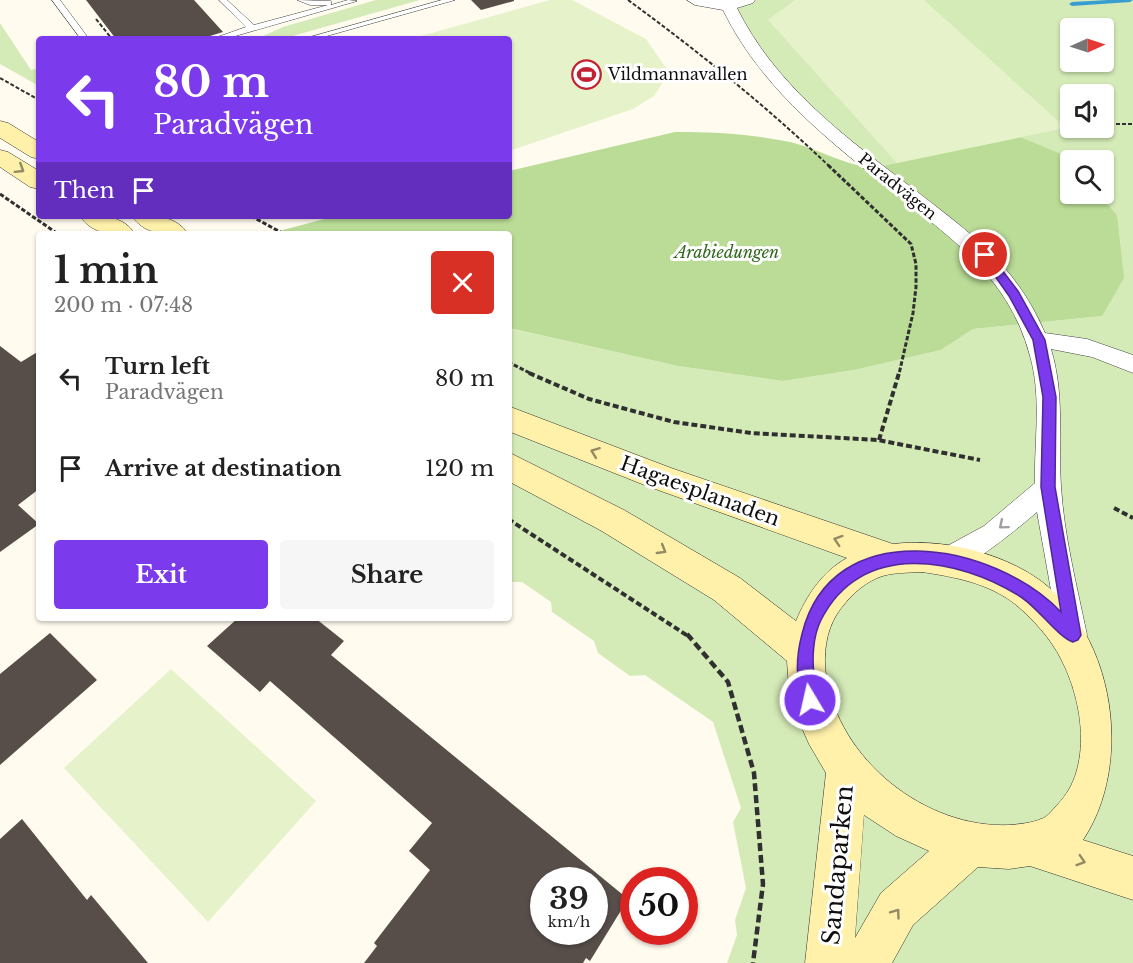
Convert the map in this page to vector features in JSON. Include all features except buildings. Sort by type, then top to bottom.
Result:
[{"type":"main road","points":[[0,128],[36,150]]},
{"type":"main road","points":[[0,157],[36,180]]},
{"type":"main road","points":[[98,219],[117,231]]},
{"type":"main road","points":[[150,219],[170,231]]},
{"type":"main road","name":"Hagaesplanaden","points":[[512,420],[659,477],[893,558]]},
{"type":"main road","points":[[512,467],[612,520],[727,589],[805,652]]},
{"type":"main road","points":[[922,556],[948,560],[983,569],[1009,582],[1052,613],[1073,635],[1091,661],[1102,684],[1124,748],[1113,763],[1104,790],[1088,812],[1071,827],[1052,837],[1029,844],[998,847],[971,844],[932,832],[905,818],[885,804],[846,768],[823,733],[810,700],[805,652],[813,620],[831,591],[850,575],[871,564],[893,558],[922,556]]},
{"type":"main road","name":"Sandaparken","points":[[830,963],[846,768]]},
{"type":"main road","name":"Sandaparken","points":[[866,963],[897,909],[971,844]]},
{"type":"main road","points":[[1029,844],[1133,878]]},
{"type":"street","points":[[694,0],[714,5],[738,3]]},
{"type":"street","name":"Paradvägen","points":[[738,3],[736,26],[749,46],[791,94],[840,141],[985,255],[1014,294],[1039,340],[1049,397],[1048,487],[1073,635]]},
{"type":"street","points":[[1039,340],[1079,344],[1105,350],[1133,364]]},
{"type":"street","points":[[948,560],[993,534],[1048,487]]},
{"type":"lane","points":[[56,0],[83,36]]},
{"type":"lane","points":[[223,0],[252,28]]},
{"type":"lane","points":[[301,0],[310,3],[355,1]]},
{"type":"lane","points":[[318,36],[451,0]]},
{"type":"lane","points":[[226,36],[355,1]]},
{"type":"path","points":[[628,0],[680,38],[774,114],[911,244],[917,258],[914,309],[879,440]]},
{"type":"path","points":[[0,78],[36,98]]},
{"type":"path","points":[[1114,124],[1133,124]]},
{"type":"path","points":[[0,194],[36,219]]},
{"type":"path","points":[[36,219],[54,231]]},
{"type":"path","points":[[256,219],[278,231]]},
{"type":"path","points":[[512,364],[547,384],[603,405],[662,421],[734,431],[879,440],[980,460]]},
{"type":"path","points":[[1114,508],[1133,518]]},
{"type":"path","points":[[512,522],[687,634],[728,681],[754,773],[763,884],[753,963]]},
{"type":"green space","points":[[376,0],[420,0],[293,36],[263,36],[283,27]]},
{"type":"green space","name":"Vildmannavallen","points":[[550,0],[572,0],[646,39],[666,68],[665,79],[654,96],[633,109],[512,150],[512,36],[421,36]]},
{"type":"green space","points":[[748,0],[1133,0],[1133,963],[727,963],[737,935],[735,920],[746,888],[733,822],[741,808],[713,722],[645,675],[630,676],[598,653],[594,641],[552,612],[551,602],[522,582],[512,582],[512,329],[678,366],[783,381],[854,370],[941,350],[973,329],[1102,316],[1117,215],[1108,204],[1114,204],[1114,150],[1060,150],[1060,155],[874,168],[791,94],[728,5]]},
{"type":"green space","points":[[795,0],[924,0],[1060,123],[1060,129],[897,163],[768,20]]},
{"type":"green space","points":[[0,23],[31,70],[36,69],[36,84],[0,64]]},
{"type":"green space","name":"Arabiedungen","points":[[675,132],[733,134],[776,139],[801,145],[852,164],[874,168],[1020,137],[1060,154],[1060,204],[1108,204],[1117,215],[1124,278],[1102,316],[973,329],[941,350],[854,370],[783,381],[678,366],[512,329],[512,231],[279,231],[325,219],[512,219],[512,170]]},
{"type":"green space","points":[[171,669],[316,801],[208,922],[64,768]]},
{"type":"waterway","points":[[1072,4],[1130,0]]},
{"type":"place","name":"Vildmannavallen","points":[[587,74]]},
{"type":"route","points":[[810,700],[805,652],[813,620],[831,591],[850,575],[871,564],[893,558],[922,556],[983,569],[1027,593],[1052,613],[1073,635],[1062,582],[1048,487],[1049,397],[1039,340],[1014,294],[985,255]]}]
